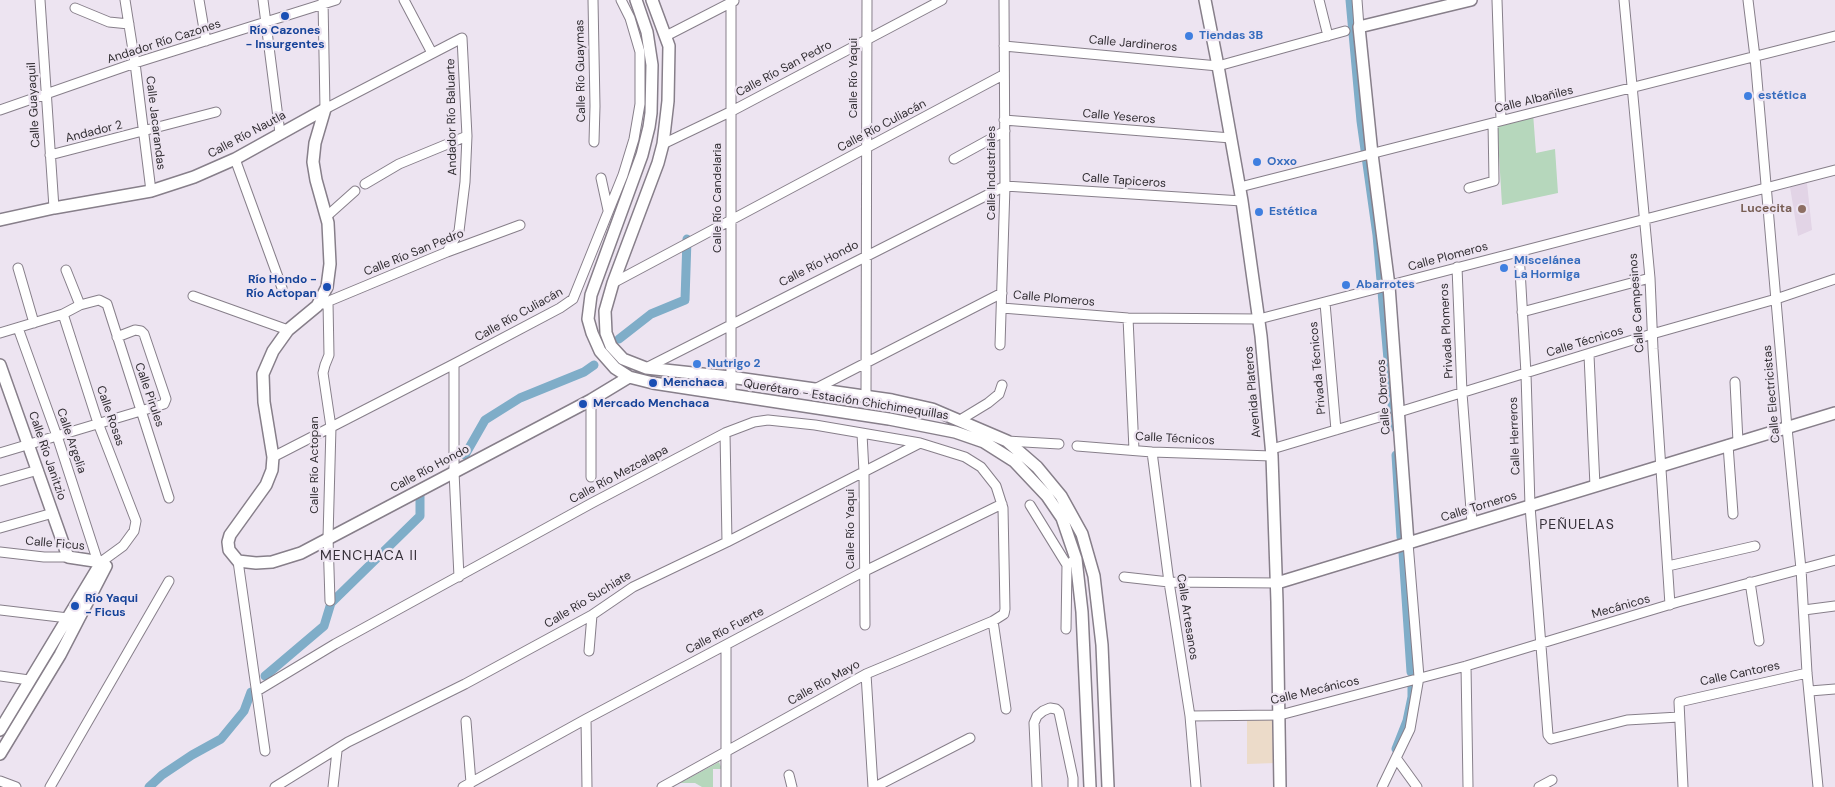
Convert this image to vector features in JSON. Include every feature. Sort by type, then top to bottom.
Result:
[{"type":"street","name":"Calle Guayaquil","points":[[40,0],[54,208]]},
{"type":"street","name":"Calle Jacarandas","points":[[125,0],[151,190]]},
{"type":"street","points":[[199,0],[206,41]]},
{"type":"street","points":[[263,0],[280,133]]},
{"type":"street","name":"Andador Río Cazones","points":[[0,110],[135,63],[323,2],[336,0]]},
{"type":"street","points":[[404,0],[432,53]]},
{"type":"street","name":"Calle Río Guaymas","points":[[593,0],[594,142]]},
{"type":"street","name":"Calle Río Culiacán","points":[[273,457],[454,364],[560,308],[573,299],[623,175],[634,139],[640,104],[640,52],[630,18],[621,0]]},
{"type":"street","name":"Querétaro - Estación Chichimequillas","points":[[636,0],[647,32],[652,65],[649,127],[644,150],[591,295],[588,311],[592,334],[600,351],[615,368],[629,377],[653,383],[889,419],[955,432],[984,442],[1014,461],[1047,496],[1062,518],[1082,612],[1090,787]]},
{"type":"street","name":"Querétaro - Estación Chichimequillas","points":[[652,0],[669,46],[668,101],[663,144],[658,163],[613,283],[605,311],[606,334],[611,346],[623,359],[646,368],[730,377],[866,396],[932,409],[1007,441],[1037,467],[1061,496],[1082,534],[1094,576],[1102,645],[1108,787]]},
{"type":"street","name":"Calle Río Yaqui","points":[[866,396],[867,0]]},
{"type":"street","name":"Calle Río San Pedro","points":[[663,144],[732,111],[942,0]]},
{"type":"street","name":"Calle Industriales","points":[[1000,345],[1005,186],[1004,0]]},
{"type":"street","name":"Avenida Plateros","points":[[1204,0],[1240,187],[1259,319],[1272,452],[1277,583],[1280,787]]},
{"type":"street","points":[[1318,0],[1328,36]]},
{"type":"street","name":"Calle Obreros","points":[[1357,0],[1367,155],[1399,412],[1416,678],[1410,729],[1382,787]]},
{"type":"street","points":[[1359,27],[1471,0]]},
{"type":"street","points":[[1469,188],[1494,181],[1497,122],[1497,0]]},
{"type":"street","name":"Calle Campesinos","points":[[1624,0],[1650,278],[1670,605]]},
{"type":"street","name":"Calle Electricistas","points":[[1748,0],[1755,57],[1787,428],[1802,568],[1807,673],[1818,787]]},
{"type":"street","points":[[666,36],[733,1]]},
{"type":"street","name":"Calle Río Candelaria","points":[[731,396],[733,1]]},
{"type":"street","name":"Calle Río Actopan","points":[[323,2],[325,109],[315,143],[313,162],[316,180],[327,216],[330,264],[327,287],[322,304],[329,355],[323,374],[331,427],[328,538],[330,600]]},
{"type":"street","points":[[75,8],[109,22],[128,24]]},
{"type":"street","name":"Calle Jardineros","points":[[1004,46],[1218,66],[1345,32]]},
{"type":"street","name":"Calle Albañiles","points":[[1240,187],[1835,36]]},
{"type":"street","name":"Calle Río Nautla","points":[[0,220],[151,190],[194,177],[235,159],[325,109],[462,38]]},
{"type":"street","name":"Andador Río Baluarte","points":[[447,252],[459,231],[463,206],[467,136],[462,38]]},
{"type":"street","name":"Calle Río Culiacán","points":[[613,283],[1003,76]]},
{"type":"street","points":[[640,104],[651,98]]},
{"type":"street","name":"Andador 2","points":[[50,155],[216,112]]},
{"type":"street","name":"Calle Yeseros","points":[[1004,120],[1231,138]]},
{"type":"street","points":[[954,159],[1005,131]]},
{"type":"street","points":[[365,184],[400,164],[467,136]]},
{"type":"street","points":[[634,139],[644,150]]},
{"type":"street","points":[[235,159],[282,288]]},
{"type":"street","name":"Calle Plomeros","points":[[1002,308],[1128,318],[1259,319],[1385,288],[1457,267],[1835,170]]},
{"type":"street","points":[[601,178],[608,211]]},
{"type":"street","name":"Calle Tapiceros","points":[[1005,186],[1242,201]]},
{"type":"street","name":"Calle Río Hondo","points":[[646,368],[1005,186]]},
{"type":"street","points":[[327,216],[355,192]]},
{"type":"street","name":"Calle Río San Pedro","points":[[322,304],[447,252],[520,225]]},
{"type":"street","name":"Calle Herreros","points":[[1519,252],[1526,374],[1530,506],[1548,735],[1551,739],[1626,720],[1679,717]]},
{"type":"street","name":"Privada Plomeros","points":[[1457,267],[1462,393],[1472,523]]},
{"type":"street","points":[[18,268],[34,323]]},
{"type":"street","points":[[0,333],[63,314],[80,305],[66,270]]},
{"type":"street","points":[[1522,312],[1650,278]]},
{"type":"street","name":"Calle Técnicos","points":[[1399,412],[1589,355],[1652,334],[1776,299],[1835,279]]},
{"type":"street","points":[[815,389],[1002,292]]},
{"type":"street","points":[[193,296],[288,330]]},
{"type":"street","name":"Calle Pirules","points":[[80,305],[100,300],[107,304],[169,498]]},
{"type":"street","name":"Privada Técnicos","points":[[1325,303],[1336,430]]},
{"type":"street","points":[[265,751],[238,561],[229,550],[228,542],[230,535],[266,485],[272,470],[273,457],[264,402],[264,374],[273,351],[288,330],[322,304]]},
{"type":"street","name":"Calle Rosas","points":[[63,314],[98,423],[136,521],[136,526],[123,546],[104,562]]},
{"type":"street","points":[[1128,318],[1134,450]]},
{"type":"street","name":"Calle Argelia","points":[[18,328],[104,562]]},
{"type":"street","points":[[0,453],[164,404],[166,399],[144,334],[141,331],[135,330],[117,337]]},
{"type":"street","points":[[1589,355],[1595,486]]},
{"type":"street","points":[[454,364],[454,472],[459,577]]},
{"type":"street","name":"Calle Río Janitzio","points":[[0,365],[5,393],[29,445],[68,557]]},
{"type":"street","name":"Calle Río Hondo","points":[[238,561],[256,563],[286,558],[301,553],[590,400],[629,377]]},
{"type":"street","points":[[1733,514],[1734,382]]},
{"type":"street","points":[[960,420],[999,394],[1002,385]]},
{"type":"street","points":[[590,400],[591,477]]},
{"type":"street","points":[[815,425],[818,409]]},
{"type":"street","name":"Calle Torneros","points":[[1124,577],[1169,582],[1277,583],[1835,412]]},
{"type":"street","name":"Calle Técnicos","points":[[1078,446],[1152,452],[1272,452],[1386,415]]},
{"type":"street","name":"Calle Río Mezcalapa","points":[[257,691],[335,644],[592,503],[725,433],[754,422],[768,420],[815,425],[920,443],[965,457],[980,468],[996,486],[1002,504]]},
{"type":"street","points":[[725,433],[727,542]]},
{"type":"street","name":"Calle Río Yaqui","points":[[862,434],[864,472],[864,625]]},
{"type":"street","points":[[1007,441],[1059,444]]},
{"type":"street","name":"Calle Río Suchiate","points":[[275,787],[348,742],[465,684],[592,615],[633,586],[727,542],[920,443]]},
{"type":"street","name":"Calle Artesanos","points":[[1152,452],[1169,582],[1190,716],[1196,787]]},
{"type":"street","points":[[0,481],[38,470]]},
{"type":"street","name":"Calle Río Fuerte","points":[[467,785],[586,719],[864,572],[1002,504]]},
{"type":"street","name":"Calle Río Mayo","points":[[662,787],[866,674],[992,621],[1004,614],[1002,504]]},
{"type":"street","points":[[1030,505],[1072,562],[1066,629]]},
{"type":"street","name":"Calle Ficus","points":[[0,528],[52,513]]},
{"type":"street","points":[[1668,566],[1755,546]]},
{"type":"street","name":"Calle Ficus","points":[[0,552],[44,557],[68,557],[104,562]]},
{"type":"street","name":"Mecánicos","points":[[1416,678],[1466,666],[1750,582],[1835,560]]},
{"type":"street","points":[[0,730],[29,680],[104,562]]},
{"type":"street","points":[[0,754],[60,655],[104,562]]},
{"type":"street","points":[[50,787],[169,581]]},
{"type":"street","points":[[1750,582],[1759,641]]},
{"type":"street","points":[[1804,610],[1835,606]]},
{"type":"street","points":[[0,610],[68,618]]},
{"type":"street","points":[[589,651],[592,615]]},
{"type":"street","points":[[992,621],[1006,709]]},
{"type":"street","points":[[726,645],[726,787]]},
{"type":"street","points":[[1466,666],[1468,786]]},
{"type":"street","name":"Calle Cantores","points":[[1679,717],[1679,702],[1807,673]]},
{"type":"street","points":[[866,674],[874,787],[970,738]]},
{"type":"street","points":[[0,676],[29,680]]},
{"type":"street","name":"Calle Mecánicos","points":[[1190,716],[1280,714],[1416,678]]},
{"type":"street","points":[[1810,691],[1835,689]]},
{"type":"street","points":[[1037,787],[1034,723],[1037,716],[1050,708],[1056,709],[1059,712],[1073,778],[1073,787]]},
{"type":"street","points":[[1679,717],[1682,787]]},
{"type":"street","points":[[586,719],[587,787]]},
{"type":"street","points":[[466,721],[467,785]]},
{"type":"street","points":[[333,787],[337,750]]},
{"type":"street","points":[[1396,758],[1418,787]]},
{"type":"street","points":[[789,775],[792,787]]},
{"type":"street","points":[[1539,787],[1552,780]]},
{"type":"street","points":[[0,781],[16,787]]},
{"type":"shaded area","name":"Lucecita","points":[[1807,183],[1812,230],[1798,236],[1790,187]]},
{"type":"shaded area","points":[[1266,718],[1276,720],[1276,763],[1247,764],[1247,719]]},
{"type":"green space","points":[[1533,113],[1536,153],[1555,149],[1558,193],[1502,205],[1497,122]]},
{"type":"green space","points":[[719,762],[722,769],[713,769],[713,787],[702,787],[695,783],[680,783]]},
{"type":"waterway","points":[[1350,0],[1361,121],[1377,235],[1394,427]]},
{"type":"waterway","points":[[619,339],[651,314],[685,300],[687,239]]},
{"type":"waterway","points":[[465,455],[485,420],[520,398],[584,372],[594,365]]},
{"type":"waterway","points":[[1396,455],[1401,537]]},
{"type":"waterway","points":[[265,676],[324,626],[331,603],[420,516],[420,496]]},
{"type":"waterway","points":[[1403,553],[1411,672]]},
{"type":"waterway","points":[[1396,749],[1407,721],[1412,697],[1412,686]]},
{"type":"waterway","points":[[149,787],[162,775],[221,739],[244,711],[251,692]]},
{"type":"place","name":"Río Cazones - Insurgentes","points":[[285,16]]},
{"type":"place","name":"Tiendas 3B","points":[[1189,36]]},
{"type":"place","name":"estética","points":[[1748,96]]},
{"type":"place","name":"Oxxo","points":[[1257,162]]},
{"type":"place","name":"Lucecita","points":[[1802,209]]},
{"type":"place","name":"Estética","points":[[1259,212]]},
{"type":"place","name":"Miscelánea La Hormiga","points":[[1504,268]]},
{"type":"place","name":"Abarrotes","points":[[1346,285]]},
{"type":"place","name":"Río Hondo - Río Actopan","points":[[327,287]]},
{"type":"place","name":"Nutrigo 2","points":[[697,364]]},
{"type":"place","name":"Menchaca","points":[[653,383]]},
{"type":"place","name":"Mercado Menchaca","points":[[583,404]]},
{"type":"place","name":"Río Yaqui - Ficus","points":[[75,606]]},
{"type":"district","name":"PEÑUELAS","points":[[1577,525]]},
{"type":"district","name":"MENCHACA II","points":[[369,556]]}]
